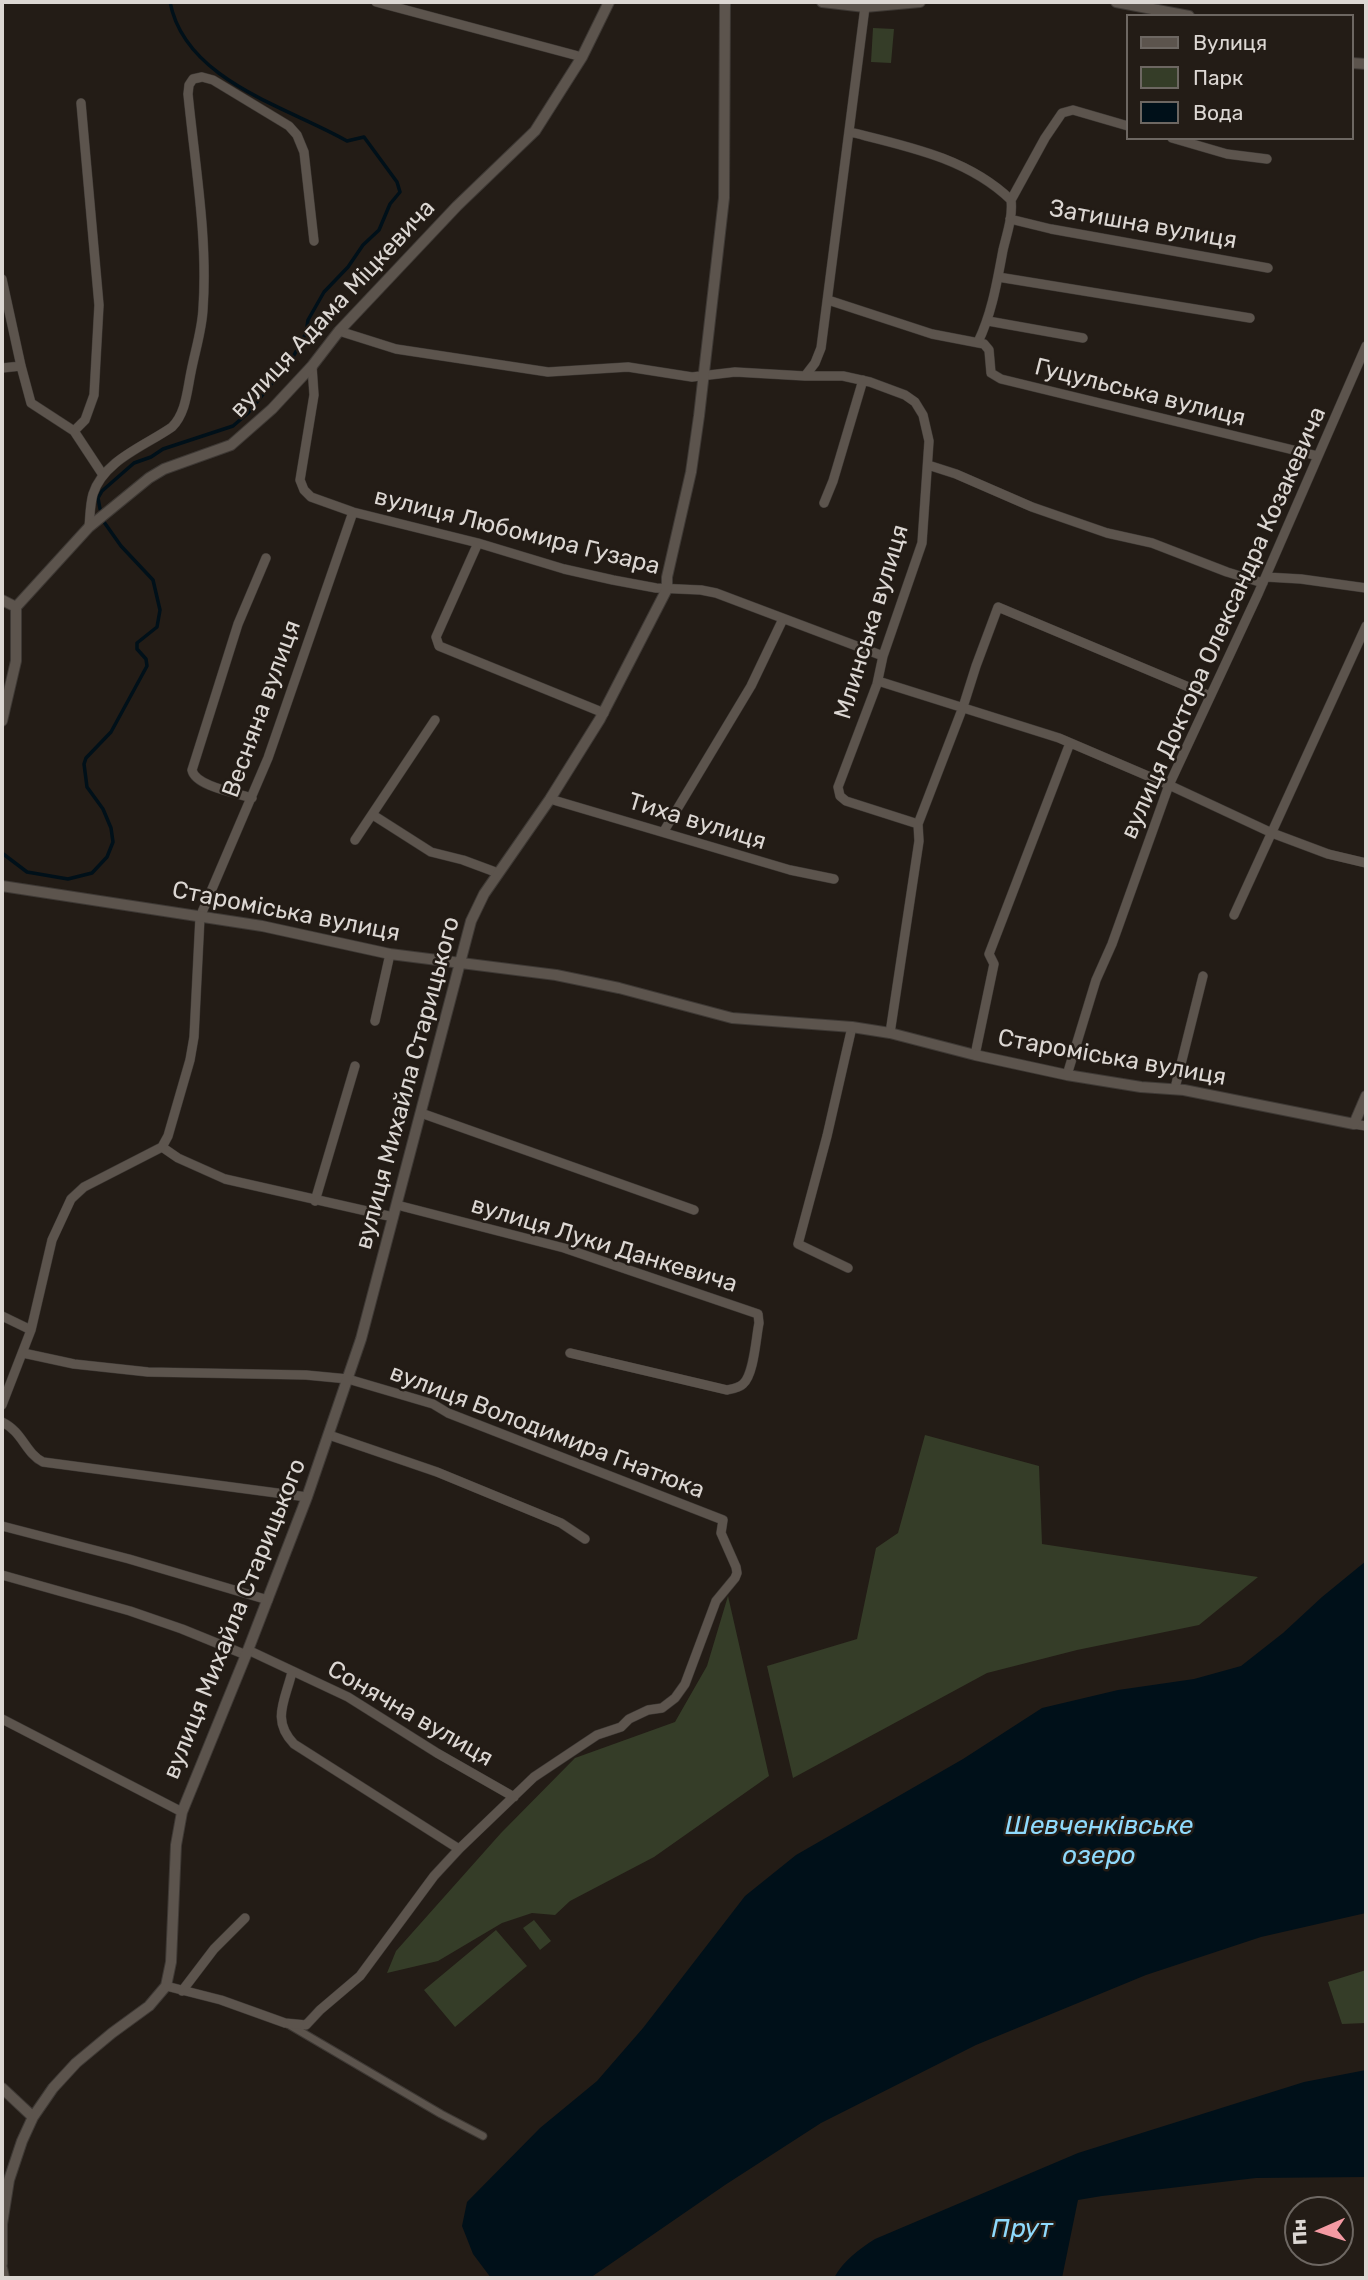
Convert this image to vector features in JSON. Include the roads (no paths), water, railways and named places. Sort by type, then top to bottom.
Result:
[{"type":"street","points":[[376,2],[582,57]]},
{"type":"street","name":"вулиця Адама Міцкевича","points":[[16,607],[89,527],[159,471],[233,444],[272,409],[313,366],[339,331],[464,199],[535,131],[582,57],[609,2]]},
{"type":"street","name":"вулиця Михайла Старицького","points":[[166,1986],[171,1962],[176,1845],[182,1812],[307,1497],[361,1339],[471,921],[498,873],[550,799],[604,713],[667,589],[667,577],[691,472],[705,375],[724,198],[725,2]]},
{"type":"street","points":[[822,2],[865,8],[920,2]]},
{"type":"street","points":[[1116,2],[1179,14]]},
{"type":"street","points":[[805,376],[820,354],[865,8]]},
{"type":"street","points":[[89,527],[93,495],[103,475],[172,427],[178,421],[186,400],[202,319],[204,279],[201,217],[188,94],[189,85],[194,79],[202,77],[213,80],[294,130],[304,152],[314,241]]},
{"type":"street","points":[[74,431],[89,413],[94,395],[99,305],[81,103]]},
{"type":"street","points":[[828,300],[932,334],[978,342],[988,321],[1010,219],[1011,200],[1062,113],[1073,110],[1126,124]]},
{"type":"street","points":[[850,132],[925,151],[953,162],[986,181],[1011,200]]},
{"type":"street","points":[[1179,140],[1227,154],[1267,159]]},
{"type":"street","name":"Затишна вулиця","points":[[1010,219],[1051,229],[1268,268]]},
{"type":"street","points":[[998,277],[1250,318]]},
{"type":"street","points":[[2,279],[32,403],[74,431],[103,475]]},
{"type":"street","points":[[988,321],[1083,338]]},
{"type":"street","name":"Млинська вулиця","points":[[339,331],[396,349],[548,372],[628,367],[692,377],[735,372],[843,376],[897,391],[917,404],[927,426],[928,465],[922,543],[877,681],[842,773],[838,793],[846,801],[918,824]]},
{"type":"street","name":"Гуцульська вулиця","points":[[978,342],[989,350],[991,373],[1001,379],[1318,456]]},
{"type":"street","name":"вулиця Доктора Олександра Козакевича","points":[[1067,1075],[1093,990],[1169,785],[1264,580],[1366,346]]},
{"type":"street","points":[[2,368],[21,366]]},
{"type":"street","name":"вулиця Любомира Гузара","points":[[313,366],[314,395],[301,482],[311,497],[353,512],[478,542],[564,569],[648,587],[707,590],[740,600],[883,656]]},
{"type":"street","points":[[824,503],[863,380]]},
{"type":"street","points":[[928,465],[956,474],[1032,507],[1107,533],[1152,543],[1227,572],[1264,580],[1301,579],[1366,587]]},
{"type":"street","name":"Весняна вулиця","points":[[200,916],[268,758],[353,512]]},
{"type":"street","points":[[478,542],[436,637],[439,646],[604,713]]},
{"type":"street","points":[[252,798],[195,779],[192,770],[238,625],[266,558]]},
{"type":"street","points":[[2,600],[16,607],[16,661],[2,721]]},
{"type":"street","points":[[890,1033],[919,841],[918,824],[998,607],[1210,696]]},
{"type":"street","points":[[664,831],[751,686],[783,619]]},
{"type":"street","points":[[1234,915],[1366,626]]},
{"type":"street","points":[[877,681],[1070,743],[1272,833],[1328,854],[1366,863]]},
{"type":"street","points":[[355,840],[435,720]]},
{"type":"street","points":[[975,1055],[994,964],[989,954],[1070,743]]},
{"type":"street","name":"Тиха вулиця","points":[[550,799],[790,870],[834,879]]},
{"type":"street","points":[[373,815],[431,852],[498,873]]},
{"type":"street","name":"Староміська вулиця","points":[[2,886],[262,926],[390,954],[556,975],[619,988],[732,1018],[852,1027],[890,1033],[1067,1075],[1141,1087],[1175,1088],[1366,1126]]},
{"type":"street","points":[[2,1405],[31,1331],[52,1240],[71,1199],[84,1187],[163,1147],[172,1125],[192,1050],[200,916]]},
{"type":"street","points":[[375,1021],[390,954]]},
{"type":"street","points":[[1175,1088],[1203,976]]},
{"type":"street","points":[[848,1268],[798,1244],[852,1027]]},
{"type":"street","points":[[315,1201],[355,1066]]},
{"type":"street","points":[[1354,1124],[1366,1096]]},
{"type":"street","points":[[421,1113],[694,1210]]},
{"type":"street","points":[[163,1147],[178,1158],[225,1179],[393,1217]]},
{"type":"street","name":"вулиця Луки Данкевича","points":[[397,1205],[564,1248],[758,1314],[759,1322],[749,1376],[743,1385],[737,1388],[727,1390],[570,1353]]},
{"type":"street","points":[[2,1316],[31,1331]]},
{"type":"street","name":"вулиця Володимира Гнатюка","points":[[23,1353],[74,1364],[148,1372],[348,1379],[433,1404],[448,1413],[723,1520],[721,1533],[737,1573],[716,1601],[685,1684],[675,1698],[662,1708],[648,1710],[629,1719],[621,1727],[597,1735],[534,1777],[514,1797]]},
{"type":"street","points":[[2,1422],[18,1433],[33,1455],[43,1462],[307,1497]]},
{"type":"street","points":[[329,1435],[437,1472],[561,1523],[585,1539]]},
{"type":"street","points":[[2,1526],[268,1600]]},
{"type":"street","name":"Сонячна вулиця","points":[[2,1575],[130,1611],[308,1676],[348,1697],[514,1797]]},
{"type":"street","points":[[292,1672],[281,1721],[281,1727],[289,1739],[459,1849]]},
{"type":"street","points":[[2,1719],[182,1812]]},
{"type":"street","points":[[285,2023],[306,2025],[360,1976],[434,1876],[514,1797]]},
{"type":"street","points":[[182,1991],[214,1949],[245,1918]]},
{"type":"street","points":[[4,2278],[2,2224],[9,2179],[33,2116],[76,2063],[149,2006],[166,1986],[221,2000],[285,2023],[483,2136]]},
{"type":"street","points":[[2,2089],[33,2116]]},
{"type":"water","name":"Шевченківське озеро","points":[[1366,1561],[1366,1913],[1261,1937],[1146,1975],[976,2045],[821,2123],[590,2278],[491,2278],[473,2254],[462,2226],[467,2202],[540,2128],[597,2081],[643,2028],[745,1896],[796,1855],[963,1759],[1042,1708],[1118,1690],[1194,1679],[1241,1666]]},
{"type":"water","name":"Прут","points":[[1366,2070],[1366,2177],[1256,2178],[1078,2200],[1062,2278],[834,2278],[852,2256],[875,2239],[1078,2153],[1304,2082]]},
{"type":"waterway","points":[[100,509],[98,498],[102,491],[134,463],[163,449],[233,426],[248,413],[293,357],[306,333],[308,320],[324,292],[379,230],[390,204],[400,192],[397,182],[364,137],[347,141],[269,103],[217,72],[196,52],[179,29],[170,2]]},
{"type":"waterway","points":[[2,853],[27,872],[68,879],[92,873],[107,857],[113,842],[111,828],[103,809],[87,787],[84,764],[86,758],[111,732],[147,666],[146,659],[137,649],[137,643],[157,627],[160,610],[153,580],[121,546],[104,522]]}]
